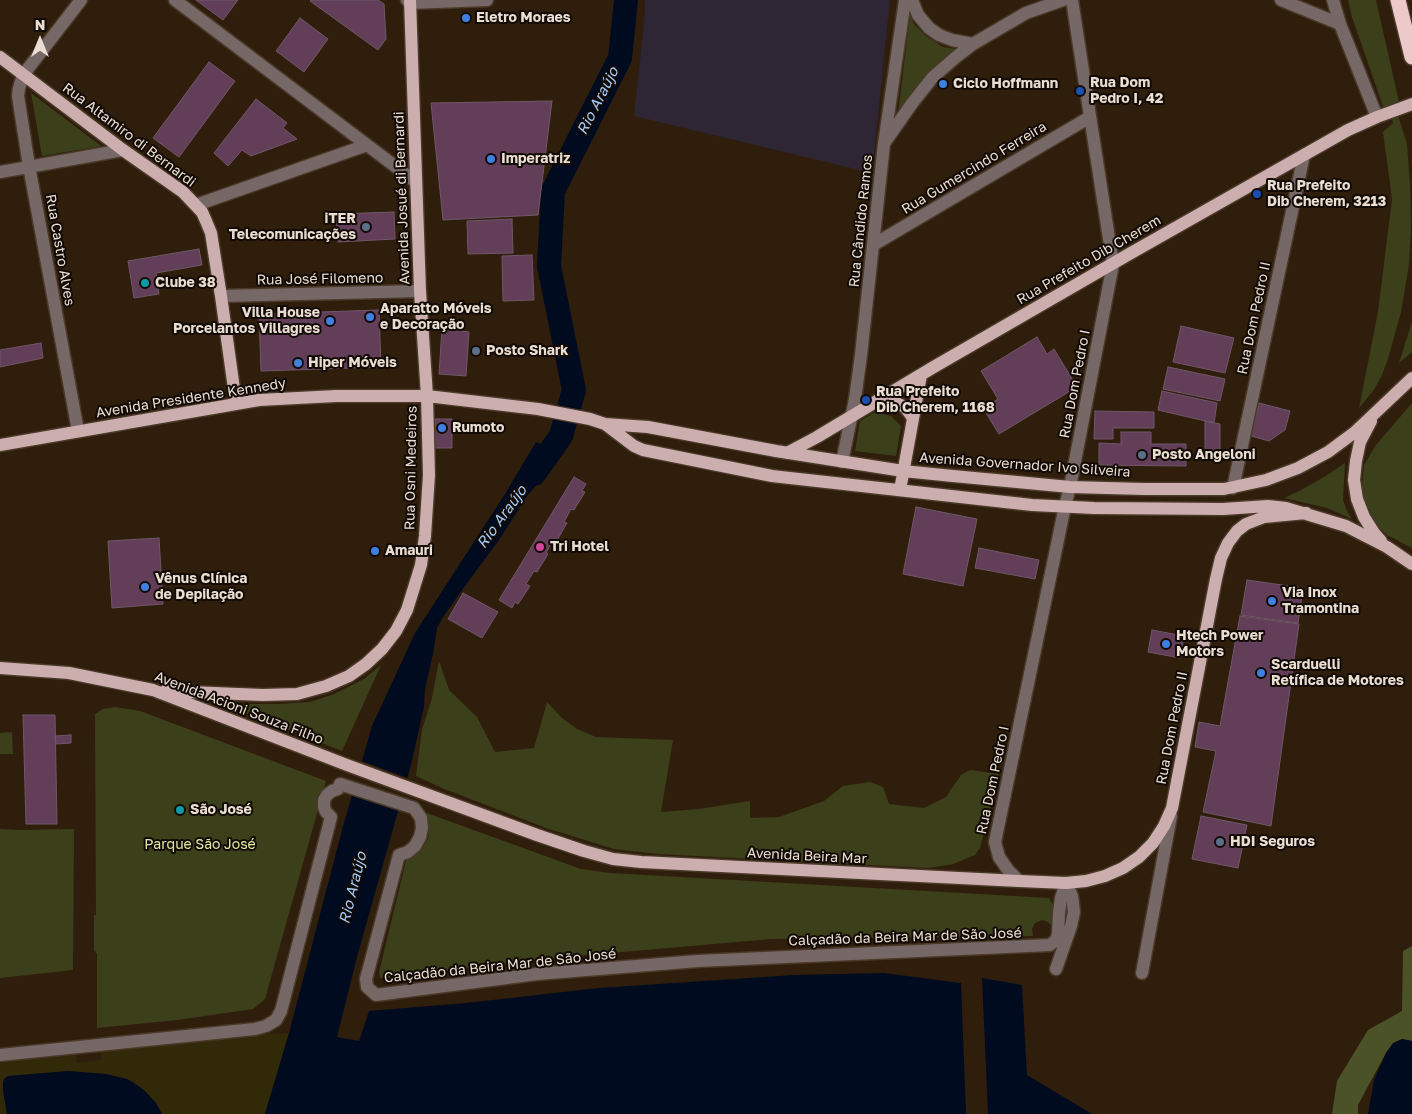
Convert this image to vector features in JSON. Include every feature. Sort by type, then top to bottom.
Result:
[{"type":"highway","points":[[1399,7],[1412,58]]},
{"type":"main road","name":"Avenida Josué di Bernardi","points":[[409,1],[420,291],[427,396]]},
{"type":"main road","name":"Rua Altamiro di Bernardi","points":[[0,57],[123,150],[183,192],[196,205],[211,233],[236,403]]},
{"type":"main road","name":"Rua Prefeito Dib Cherem","points":[[787,453],[1348,130],[1412,104]]},
{"type":"main road","points":[[900,490],[921,375]]},
{"type":"main road","name":"Avenida Governador Ivo Silveira","points":[[538,409],[590,419],[605,424],[648,427],[787,453],[904,471],[1070,487],[1144,489],[1233,488],[1266,480],[1290,471],[1328,452],[1355,432],[1412,378]]},
{"type":"main road","name":"Avenida Presidente Kennedy","points":[[0,445],[236,403],[294,397],[427,396],[538,409]]},
{"type":"main road","name":"Rua Osni Medeiros","points":[[153,690],[263,695],[297,694],[326,686],[349,676],[366,664],[382,648],[396,631],[407,610],[421,565],[428,484],[427,396]]},
{"type":"main road","points":[[878,400],[892,401],[905,407],[913,418]]},
{"type":"main road","points":[[1380,409],[1360,442],[1354,480],[1357,499],[1364,517],[1374,533],[1387,547]]},
{"type":"main road","name":"Avenida Governador Ivo Silveira","points":[[605,424],[634,446],[643,450],[772,476],[1032,504],[1223,509],[1268,506],[1286,508],[1346,526],[1387,547],[1412,564]]},
{"type":"main road","name":"Rua Dom Pedro II","points":[[1172,808],[1221,558],[1228,543],[1237,531],[1246,524],[1264,516],[1306,513]]},
{"type":"main road","name":"Avenida Acioni Souza Filho","points":[[0,668],[69,673],[153,690],[420,792]]},
{"type":"main road","name":"Avenida Beira Mar","points":[[420,792],[537,835],[613,859],[641,862],[1066,883],[1086,881],[1105,876],[1123,868],[1139,857],[1153,843],[1164,826],[1172,808]]},
{"type":"street","points":[[23,75],[81,0]]},
{"type":"street","points":[[175,0],[416,182]]},
{"type":"street","points":[[409,1],[487,0]]},
{"type":"street","points":[[884,144],[905,0]]},
{"type":"street","points":[[912,0],[918,14],[929,28],[939,35],[952,40],[973,44]]},
{"type":"street","name":"Rua Cândido Ramos","points":[[842,462],[861,355],[884,144],[933,77],[973,44],[1026,14],[1063,0]]},
{"type":"street","name":"Rua Dom Pedro I","points":[[1019,881],[1004,864],[995,842],[1070,487],[1113,264],[1072,0]]},
{"type":"street","points":[[1281,0],[1340,24]]},
{"type":"street","points":[[1333,0],[1340,24],[1377,117]]},
{"type":"street","name":"Rua Castro Alves","points":[[23,75],[18,88],[18,96],[78,431]]},
{"type":"street","name":"Rua Gumercindo Ferreira","points":[[873,245],[1090,117]]},
{"type":"street","points":[[196,205],[367,145]]},
{"type":"street","points":[[0,172],[123,150]]},
{"type":"street","name":"Rua Dom Pedro II","points":[[1233,488],[1304,155]]},
{"type":"street","name":"Rua José Filomeno","points":[[221,296],[420,291]]},
{"type":"street","name":"Calçadão da Beira Mar de São José","points":[[0,1055],[255,1029],[266,1026],[276,1020],[281,1011],[331,817],[326,812],[324,800],[327,794],[338,789],[340,784],[414,808],[421,818],[422,828],[415,846],[399,856],[366,979],[368,988],[376,995],[537,974],[698,962],[1050,945],[1056,940],[1058,934],[1061,898],[1066,883]]},
{"type":"street","name":"Rua Dom Pedro II","points":[[1142,973],[1172,808]]},
{"type":"street","points":[[1153,843],[1160,851],[1163,860]]},
{"type":"street","points":[[1056,969],[1072,926],[1074,912],[1072,896],[1066,883]]},
{"type":"shaded area","points":[[645,0],[890,0],[872,173],[634,116]]},
{"type":"green space","points":[[1348,0],[1376,0],[1399,102],[1384,109],[1352,17]]},
{"type":"green space","points":[[910,15],[914,24],[926,36],[943,47],[956,49],[942,59],[910,96],[897,122]]},
{"type":"green space","points":[[31,93],[101,146],[42,156]]},
{"type":"green space","points":[[1397,112],[1407,144],[1411,227],[1409,264],[1401,312],[1387,362],[1373,391],[1359,408],[1378,312],[1392,199],[1383,132],[1393,123],[1391,115]]},
{"type":"green space","points":[[1412,322],[1412,352],[1399,363]]},
{"type":"green space","points":[[1412,403],[1412,548],[1387,535],[1370,519],[1361,495],[1364,465],[1376,445]]},
{"type":"green space","points":[[875,412],[891,416],[901,426],[896,456],[855,451],[860,421]]},
{"type":"green space","points":[[1345,463],[1343,500],[1352,519],[1327,508],[1284,498],[1324,477]]},
{"type":"green space","points":[[439,661],[449,690],[477,717],[495,752],[534,748],[547,702],[562,718],[577,729],[596,737],[673,740],[661,812],[699,809],[750,801],[750,818],[779,817],[824,801],[843,786],[870,782],[883,787],[889,804],[924,808],[946,797],[961,775],[970,770],[999,774],[980,848],[975,855],[953,864],[929,868],[658,854],[614,849],[546,828],[416,776],[422,730],[432,698]]},
{"type":"green space","points":[[381,665],[342,751],[222,704],[310,702],[334,694],[364,679]]},
{"type":"green space","name":"Parque São José","points":[[115,707],[140,711],[326,781],[265,999],[253,1009],[177,1020],[97,1028],[97,954],[94,950],[94,915],[96,915],[95,714],[103,709]]},
{"type":"green space","points":[[12,732],[13,754],[0,754],[0,733]]},
{"type":"green space","points":[[424,812],[581,869],[610,873],[1049,898],[1054,907],[1053,927],[1048,922],[1042,920],[1035,923],[1032,929],[1033,936],[771,939],[531,960],[380,978],[379,972],[407,857],[423,847],[428,839],[428,820]]},
{"type":"green space","points":[[0,829],[74,829],[73,970],[0,978]]},
{"type":"green space","points":[[1412,946],[1412,1041],[1402,1039],[1393,1044],[1386,1053],[1358,1105],[1358,1114],[1332,1114],[1337,1081],[1368,1030],[1402,1011],[1403,951]]},
{"type":"sand","points":[[289,1033],[265,1114],[162,1114],[160,1109],[134,1082],[106,1074],[68,1071],[8,1076],[3,1082],[7,1114],[0,1114],[0,1063],[76,1053],[77,1063],[101,1060],[100,1048]]},
{"type":"water","points":[[536,442],[563,454],[527,496],[499,540],[437,628],[425,689],[424,707],[411,765],[357,957],[337,1037],[359,1041],[369,1011],[466,1003],[599,988],[794,975],[884,973],[961,983],[966,1114],[265,1114],[289,1033],[342,830],[372,726],[415,633],[505,494]]},
{"type":"water","points":[[982,978],[1022,985],[1027,1075],[1092,1114],[988,1114]]},
{"type":"water","points":[[1402,1039],[1412,1041],[1412,1114],[1368,1114],[1374,1080],[1386,1053],[1393,1043]]},
{"type":"water","points":[[68,1071],[106,1074],[127,1079],[146,1092],[156,1103],[162,1114],[7,1114],[3,1091],[5,1078],[8,1076]]},
{"type":"pier","points":[[359,760],[410,779],[401,810],[350,791]]},
{"type":"building","points":[[196,0],[238,0],[223,20]]},
{"type":"building","points":[[311,0],[378,0],[384,4],[386,39],[378,50]]},
{"type":"building","points":[[300,18],[328,39],[304,72],[276,51]]},
{"type":"building","points":[[209,62],[235,81],[179,157],[153,138]]},
{"type":"building","points":[[256,99],[287,123],[283,128],[297,139],[251,156],[242,150],[228,166],[214,153]]},
{"type":"building","name":"Imperatriz","points":[[552,101],[538,215],[443,220],[431,103]]},
{"type":"building","name":"iTER Telecomunicações","points":[[394,212],[395,239],[338,242],[336,214]]},
{"type":"building","points":[[512,219],[513,253],[468,254],[467,221]]},
{"type":"building","name":"Clube 38","points":[[199,249],[202,265],[156,273],[159,294],[134,298],[128,261]]},
{"type":"building","points":[[532,255],[534,300],[503,301],[502,256]]},
{"type":"building","points":[[379,310],[381,367],[261,371],[259,314]]},
{"type":"building","points":[[1181,326],[1234,338],[1225,373],[1173,362]]},
{"type":"building","points":[[442,329],[469,332],[466,376],[439,374]]},
{"type":"building","points":[[1037,337],[1047,354],[1054,349],[1077,387],[999,434],[983,408],[998,399],[981,371]]},
{"type":"building","points":[[41,343],[43,358],[0,367],[0,350]]},
{"type":"building","points":[[1168,367],[1225,379],[1220,401],[1163,389]]},
{"type":"building","points":[[1162,391],[1217,403],[1214,423],[1158,410]]},
{"type":"building","points":[[1259,403],[1290,411],[1285,430],[1269,441],[1251,436]]},
{"type":"building","points":[[1095,411],[1154,412],[1154,428],[1113,428],[1113,439],[1094,439]]},
{"type":"building","points":[[435,419],[452,419],[452,448],[435,448]]},
{"type":"building","points":[[1205,421],[1220,424],[1220,453],[1205,453]]},
{"type":"building","name":"Posto Angeloni","points":[[1121,432],[1151,432],[1151,444],[1186,444],[1186,466],[1099,465],[1099,443],[1121,444]]},
{"type":"building","name":"Tri Hotel","points":[[574,477],[586,484],[582,491],[585,492],[574,510],[571,509],[564,522],[567,523],[556,542],[553,540],[546,553],[548,554],[537,572],[534,571],[526,584],[530,586],[518,604],[515,602],[512,608],[499,600]]},
{"type":"building","points":[[916,507],[977,519],[963,586],[903,574]]},
{"type":"building","points":[[159,538],[163,604],[112,608],[108,541]]},
{"type":"building","points":[[979,548],[1039,560],[1035,579],[975,568]]},
{"type":"building","name":"Via Inox Tramontina","points":[[1247,580],[1303,588],[1298,623],[1241,615]]},
{"type":"building","points":[[463,593],[498,612],[482,638],[448,619]]},
{"type":"building","name":"Scarduelli Retífica de Motores","points":[[1240,616],[1299,624],[1271,826],[1203,812],[1216,751],[1195,747],[1199,722],[1220,726]]},
{"type":"building","name":"Htech Power Motors","points":[[1152,630],[1184,636],[1180,658],[1148,652]]},
{"type":"building","points":[[23,715],[55,715],[57,824],[26,824]]},
{"type":"building","points":[[71,735],[71,743],[56,744],[55,736]]},
{"type":"building","name":"HDI Seguros","points":[[1201,816],[1247,825],[1238,868],[1192,859]]},
{"type":"waterway","name":"Rio Araújo","points":[[534,474],[561,436],[574,390],[549,266],[553,191],[620,58],[626,0]]},
{"type":"place","name":"Eletro Moraes","points":[[466,18]]},
{"type":"place","name":"Ciclo Hoffmann","points":[[943,84]]},
{"type":"place","name":"Rua Dom Pedro I, 42","points":[[1080,91]]},
{"type":"place","name":"Imperatriz","points":[[491,159]]},
{"type":"place","name":"Rua Prefeito Dib Cherem, 3213","points":[[1257,194]]},
{"type":"place","name":"iTER Telecomunicações","points":[[366,227]]},
{"type":"place","name":"Clube 38","points":[[145,283]]},
{"type":"place","name":"Aparatto Móveis e Decoração","points":[[370,317]]},
{"type":"place","name":"Villa House Porcelantos Villagres","points":[[330,321]]},
{"type":"place","name":"Posto Shark","points":[[476,351]]},
{"type":"place","name":"Hiper Móveis","points":[[298,363]]},
{"type":"place","name":"Rua Prefeito Dib Cherem, 1168","points":[[866,400]]},
{"type":"place","name":"Rumoto","points":[[442,428]]},
{"type":"place","name":"Posto Angeloni","points":[[1142,455]]},
{"type":"place","name":"Tri Hotel","points":[[540,547]]},
{"type":"place","name":"Amauri","points":[[375,551]]},
{"type":"place","name":"Vênus Clínica de Depilação","points":[[145,587]]},
{"type":"place","name":"Via Inox Tramontina","points":[[1272,601]]},
{"type":"place","name":"Htech Power Motors","points":[[1166,644]]},
{"type":"place","name":"Scarduelli Retífica de Motores","points":[[1261,673]]},
{"type":"place","name":"São José","points":[[180,810]]},
{"type":"place","name":"HDI Seguros","points":[[1220,842]]}]
